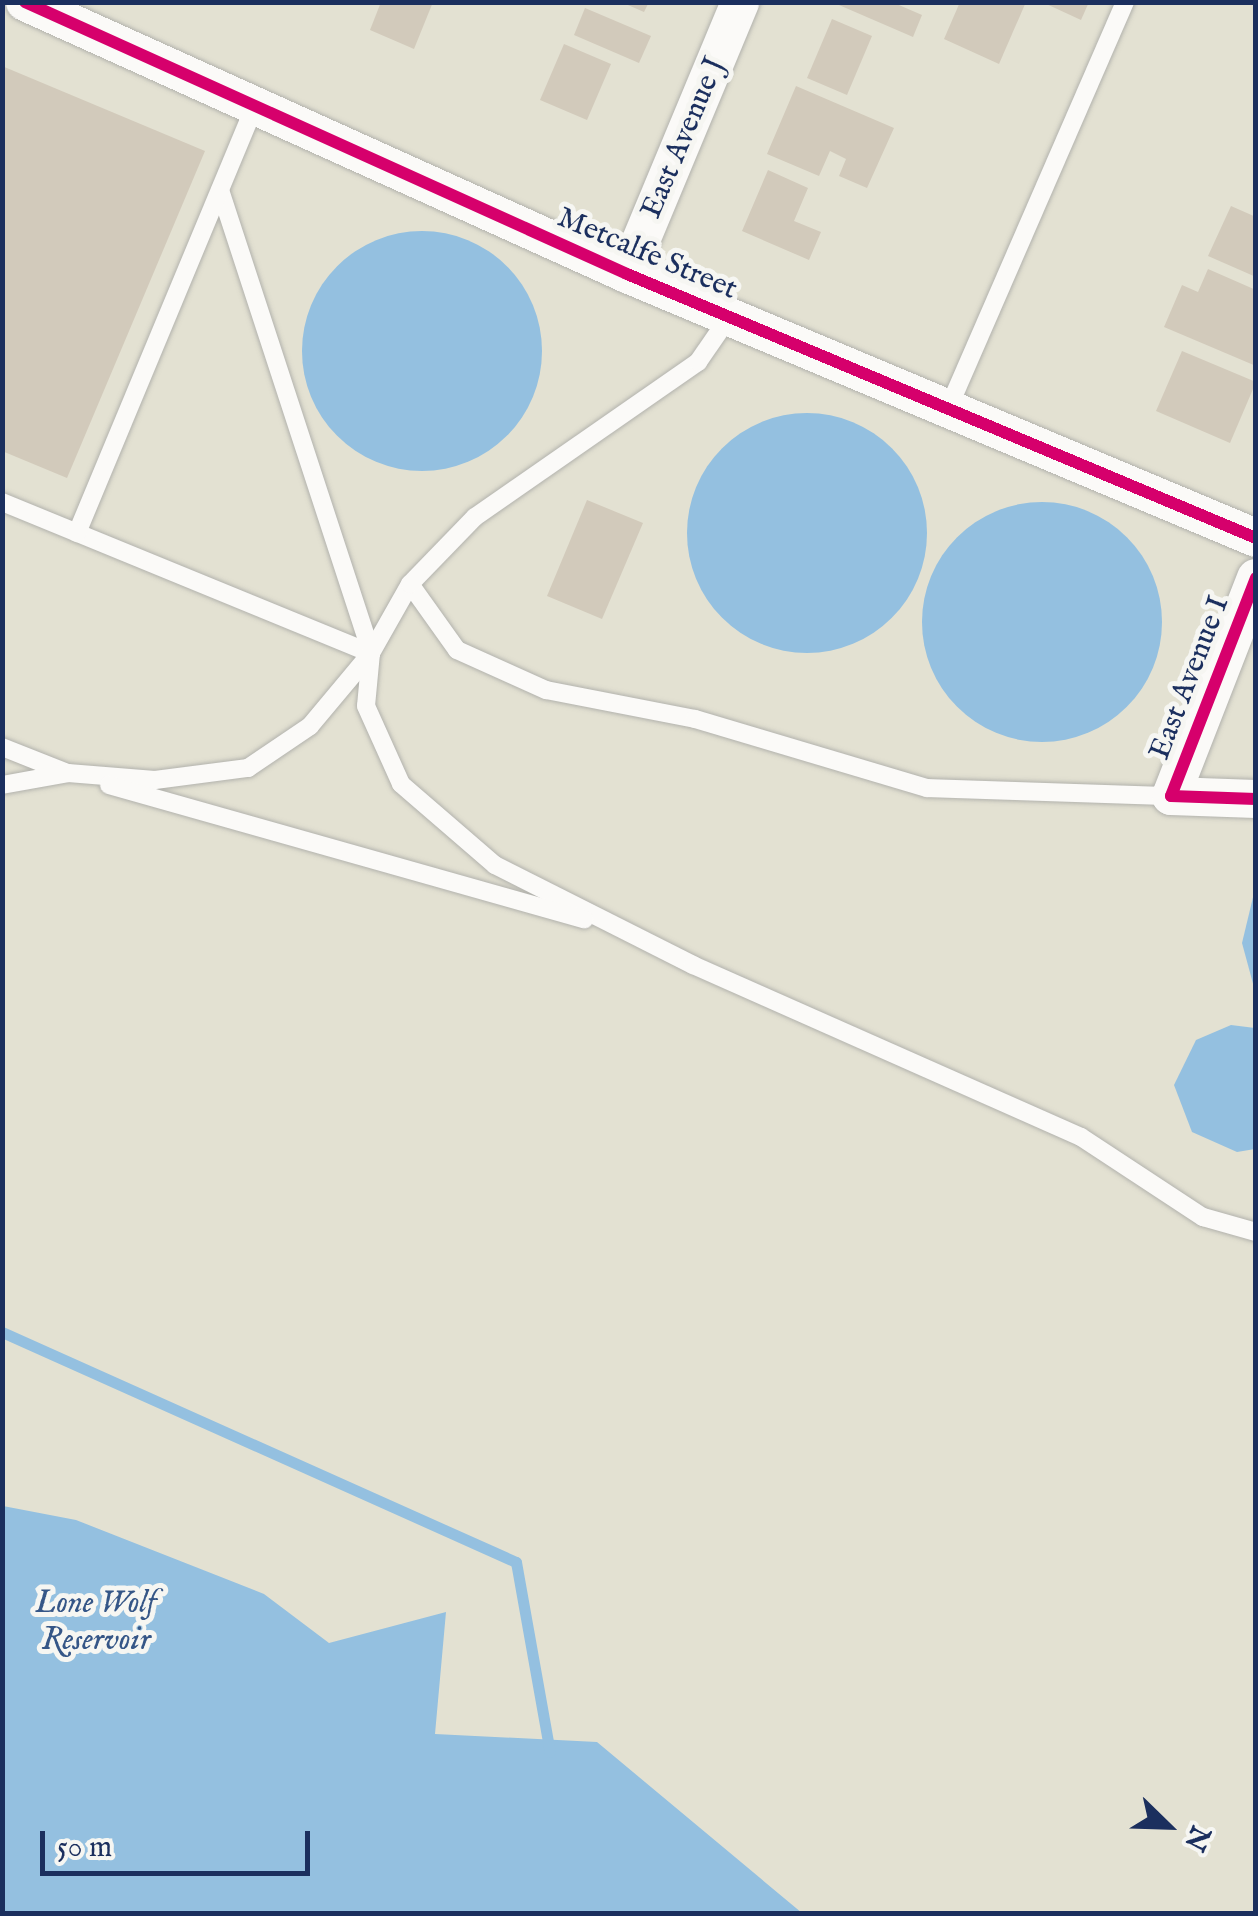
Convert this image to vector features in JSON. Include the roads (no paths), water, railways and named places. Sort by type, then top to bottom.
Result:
[{"type":"street","name":"Metcalfe Street","points":[[25,2],[627,274],[1256,538]]},
{"type":"street","name":"East Avenue J","points":[[627,274],[740,2]]},
{"type":"street","name":"East Avenue I","points":[[1171,796],[1256,578]]},
{"type":"street","points":[[1171,796],[1256,799]]},
{"type":"lane","points":[[948,409],[1124,2]]},
{"type":"lane","points":[[76,533],[254,106]]},
{"type":"lane","points":[[220,190],[371,653],[366,706],[401,784],[495,865],[623,930],[1082,1137],[1204,1218],[1256,1232]]},
{"type":"lane","points":[[2,785],[68,773],[155,780],[248,768],[310,726],[371,653],[410,584],[475,518],[698,362],[729,317]]},
{"type":"lane","points":[[2,502],[371,653]]},
{"type":"lane","points":[[410,584],[457,650],[546,690],[695,719],[927,788],[1171,796]]},
{"type":"lane","points":[[2,747],[68,773],[623,930]]},
{"type":"water","points":[[422,231],[468,241],[507,266],[532,305],[542,351],[532,397],[507,436],[468,461],[422,471],[376,461],[337,436],[312,397],[302,351],[312,305],[337,266],[376,241]]},
{"type":"water","points":[[807,413],[853,423],[891,449],[917,487],[927,533],[917,579],[891,617],[853,643],[807,653],[761,643],[723,617],[697,579],[687,533],[697,487],[723,449],[761,423]]},
{"type":"water","points":[[1042,502],[1088,512],[1127,537],[1152,576],[1162,622],[1152,668],[1127,707],[1088,732],[1042,742],[996,732],[957,707],[932,668],[922,622],[932,576],[957,537],[996,512]]},
{"type":"water","points":[[1256,889],[1255,991],[1242,943]]},
{"type":"water","points":[[1231,1025],[1255,1028],[1255,1149],[1237,1152],[1192,1132],[1174,1085],[1196,1040]]},
{"type":"water","name":"Lone Wolf Reservoir","points":[[3,1506],[76,1520],[264,1594],[329,1643],[446,1612],[435,1734],[597,1742],[802,1913],[3,1913]]},
{"type":"waterway","points":[[2,1332],[516,1562],[550,1752]]}]
